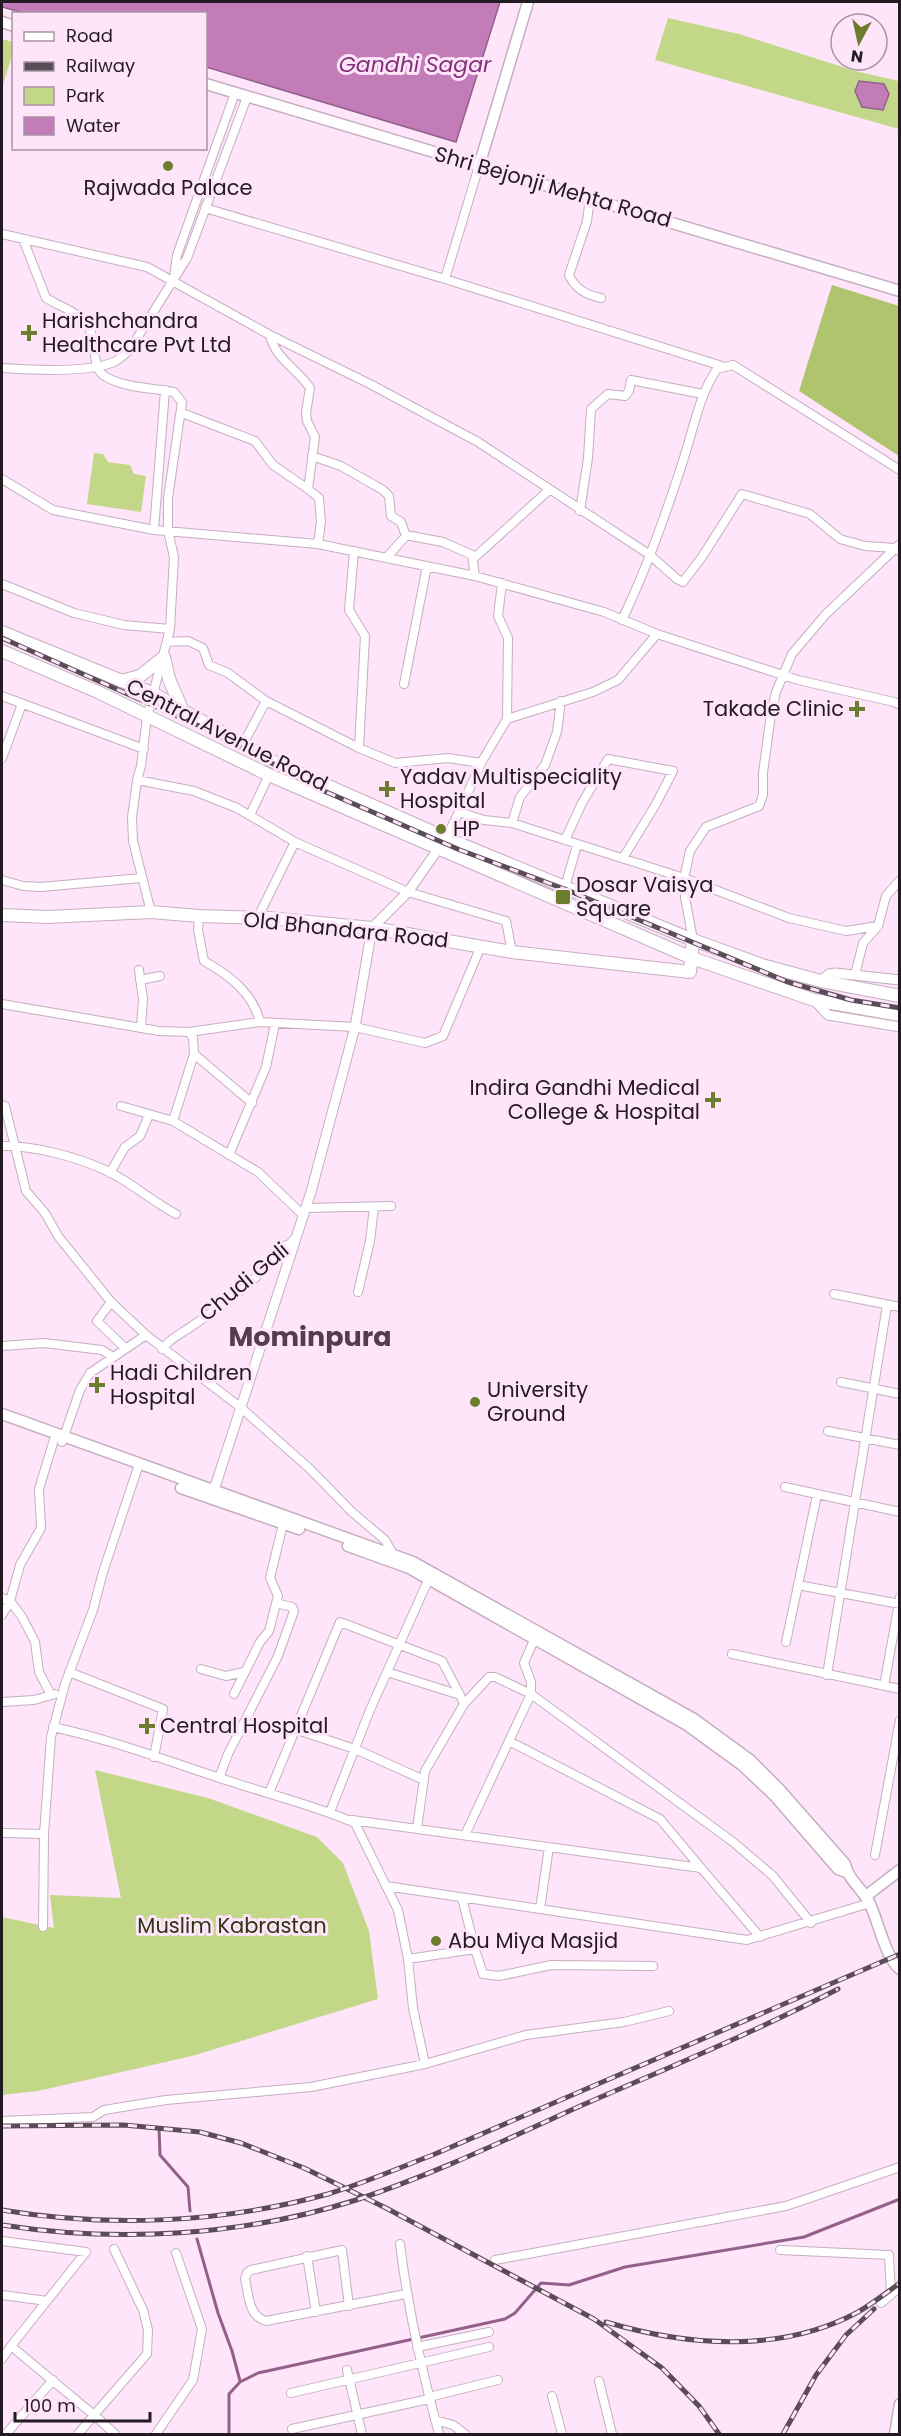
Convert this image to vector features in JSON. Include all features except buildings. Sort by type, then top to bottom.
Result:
[{"type":"main road","points":[[479,166],[528,2]]},
{"type":"main road","name":"Shri Bejonji Mehta Road","points":[[207,84],[900,291]]},
{"type":"main road","name":"Central Avenue Road","points":[[2,632],[154,694],[274,762],[446,838],[693,940],[762,965],[821,981],[900,996]]},
{"type":"main road","name":"Central Avenue Road","points":[[2,651],[98,692],[269,775],[692,958],[814,1000],[900,1015]]},
{"type":"main road","points":[[121,681],[140,676],[164,657],[169,679],[182,709]]},
{"type":"main road","name":"Old Bhandara Road","points":[[2,915],[47,917],[151,912],[258,917],[372,928],[513,951],[690,972],[692,958]]},
{"type":"main road","points":[[692,958],[693,940]]},
{"type":"main road","points":[[2,1414],[212,1495],[393,1554],[534,1640],[580,1660]]},
{"type":"main road","points":[[2,1420],[59,1437]]},
{"type":"main road","points":[[284,1520],[430,1576],[626,1686],[687,1725],[742,1765],[774,1795],[838,1869],[846,1872],[868,1900],[895,1966],[899,1968]]},
{"type":"main road","points":[[868,1900],[900,1870]]},
{"type":"main road","points":[[896,2434],[900,2404]]},
{"type":"street","points":[[174,281],[177,255],[235,93]]},
{"type":"street","points":[[2,368],[27,370],[98,366],[114,362],[129,351],[187,258],[247,97]]},
{"type":"street","points":[[445,279],[479,166]]},
{"type":"street","points":[[590,198],[587,221],[569,275],[573,283],[583,292],[601,298]]},
{"type":"street","points":[[205,208],[445,279],[725,367]]},
{"type":"street","points":[[2,234],[147,267],[270,335],[370,384],[478,442],[650,555],[683,582],[742,495],[810,514],[840,539],[865,546],[898,548]]},
{"type":"street","points":[[22,238],[46,298],[69,309],[82,319],[91,331],[100,372],[105,377],[122,383],[174,392],[182,402],[182,413],[170,471],[168,531],[174,557],[170,629],[147,717],[132,817],[133,841],[151,912]]},
{"type":"street","points":[[270,335],[278,355],[305,380],[310,388],[306,413],[307,421],[315,437],[308,489]]},
{"type":"street","points":[[622,620],[650,555],[677,480],[706,385],[717,369],[733,364],[900,470]]},
{"type":"street","points":[[580,511],[588,458],[591,409],[608,394],[625,396],[632,380],[703,394]]},
{"type":"street","points":[[154,530],[165,390]]},
{"type":"street","points":[[182,413],[255,441],[273,465],[319,498],[321,510],[318,544]]},
{"type":"street","points":[[312,456],[341,466],[384,490],[389,496],[391,516],[402,524],[406,536]]},
{"type":"street","points":[[2,478],[53,510],[154,530],[318,544],[475,576],[604,612],[657,634],[783,674],[900,705]]},
{"type":"street","points":[[473,559],[549,490]]},
{"type":"street","points":[[386,558],[406,536],[443,542],[472,555],[475,576]]},
{"type":"street","points":[[693,940],[684,878],[690,851],[706,827],[759,806],[763,795],[763,773],[771,714],[783,674],[792,654],[825,615],[898,548]]},
{"type":"street","points":[[354,551],[350,610],[365,636],[359,748]]},
{"type":"street","points":[[404,684],[427,566]]},
{"type":"street","points":[[212,1495],[297,1236],[356,1028],[372,928],[408,892],[446,838],[481,762],[507,719],[508,638],[498,616],[502,583]]},
{"type":"street","points":[[2,584],[74,613],[124,625],[170,629]]},
{"type":"street","points":[[507,719],[593,692],[618,680],[657,634]]},
{"type":"street","points":[[167,642],[189,641],[203,648],[209,665],[228,673],[266,701],[359,748],[395,763],[448,759],[481,762]]},
{"type":"street","points":[[2,696],[144,749]]},
{"type":"street","points":[[243,744],[266,701]]},
{"type":"street","points":[[512,823],[520,797],[545,765],[557,732],[561,701]]},
{"type":"street","points":[[2,758],[22,704]]},
{"type":"street","points":[[565,840],[582,804],[608,759],[673,771],[657,804],[622,858]]},
{"type":"street","points":[[250,815],[269,775]]},
{"type":"street","points":[[137,780],[194,791],[250,815],[295,842],[408,892],[506,921],[513,951]]},
{"type":"street","points":[[459,812],[484,820],[512,823],[622,858],[684,878],[789,918],[846,931],[878,926]]},
{"type":"street","points":[[258,917],[295,842]]},
{"type":"street","points":[[565,887],[577,845]]},
{"type":"street","points":[[2,880],[23,886],[41,887],[141,878]]},
{"type":"street","points":[[855,975],[863,943],[878,926],[886,896],[900,880]]},
{"type":"street","points":[[199,916],[198,930],[204,961],[237,982],[257,1010],[260,1022]]},
{"type":"street","points":[[2,1004],[141,1028],[189,1032],[260,1022],[356,1028],[425,1043],[443,1036],[481,946]]},
{"type":"street","points":[[140,970],[143,999],[141,1028]]},
{"type":"street","points":[[821,981],[829,974],[900,980]]},
{"type":"street","points":[[140,980],[160,976]]},
{"type":"street","points":[[814,1000],[828,1015],[900,1027]]},
{"type":"street","points":[[229,1155],[266,1067],[275,1024]]},
{"type":"street","points":[[173,1121],[194,1054],[193,1038],[189,1032]]},
{"type":"street","points":[[194,1054],[252,1103]]},
{"type":"street","points":[[2,1106],[5,1106],[26,1191],[45,1213],[58,1236],[111,1302],[162,1349],[240,1407],[310,1469],[352,1512],[385,1540],[393,1554]]},
{"type":"street","points":[[121,1106],[173,1121],[258,1172],[304,1212],[391,1206]]},
{"type":"street","points":[[111,1173],[125,1147],[140,1136],[149,1115]]},
{"type":"street","points":[[2,1146],[15,1146],[75,1159],[111,1173],[176,1214]]},
{"type":"street","points":[[358,1292],[370,1241],[374,1207]]},
{"type":"street","name":"Chudi Gali","points":[[162,1349],[170,1338],[226,1302],[270,1264],[280,1246],[289,1245],[297,1236]]},
{"type":"street","points":[[834,1294],[900,1307]]},
{"type":"street","points":[[111,1302],[97,1321],[125,1348]]},
{"type":"street","points":[[827,1675],[887,1305]]},
{"type":"street","points":[[2,1615],[20,1565],[41,1528],[39,1490],[80,1390],[90,1373],[146,1335]]},
{"type":"street","points":[[2,1346],[44,1343],[102,1350],[113,1357]]},
{"type":"street","points":[[841,1382],[900,1394]]},
{"type":"street","points":[[828,1431],[900,1445]]},
{"type":"street","points":[[43,1927],[44,1834],[53,1727],[62,1692],[93,1610],[138,1468]]},
{"type":"street","points":[[785,1487],[900,1512]]},
{"type":"street","points":[[786,1642],[817,1495]]},
{"type":"street","points":[[234,1694],[260,1642],[269,1631],[278,1596],[270,1578],[284,1520]]},
{"type":"street","points":[[330,1812],[387,1672],[430,1576]]},
{"type":"street","points":[[798,1585],[899,1602],[884,1686]]},
{"type":"street","points":[[6,1600],[22,1617],[35,1642],[39,1672],[51,1695]]},
{"type":"street","points":[[219,1778],[228,1755],[278,1656],[294,1611],[292,1607],[276,1603]]},
{"type":"street","points":[[269,1793],[340,1622],[442,1660],[464,1704]]},
{"type":"street","points":[[465,1835],[531,1694],[531,1682],[524,1663],[534,1640]]},
{"type":"street","points":[[732,1654],[900,1689]]},
{"type":"street","points":[[201,1669],[226,1676],[244,1672]]},
{"type":"street","points":[[69,1672],[163,1709],[154,1757]]},
{"type":"street","points":[[387,1672],[460,1695]]},
{"type":"street","points":[[417,1829],[425,1771],[464,1704],[489,1677],[495,1677],[531,1694],[733,1842],[773,1876],[811,1923]]},
{"type":"street","points":[[2,1702],[34,1700],[62,1692]]},
{"type":"street","points":[[875,1855],[900,1720]]},
{"type":"street","points":[[53,1727],[330,1812],[355,1823],[398,1910],[408,1959],[413,2008],[425,2064]]},
{"type":"street","points":[[297,1730],[355,1749],[424,1780]]},
{"type":"street","points":[[509,1741],[660,1818],[760,1937]]},
{"type":"street","points":[[348,1819],[701,1868]]},
{"type":"street","points":[[2,1833],[44,1834]]},
{"type":"street","points":[[540,1910],[549,1847]]},
{"type":"street","points":[[386,1887],[747,1940],[811,1923],[868,1900]]},
{"type":"street","points":[[462,1898],[474,1949],[483,1974],[499,1976],[551,1965],[653,1966]]},
{"type":"street","points":[[408,1959],[474,1949]]},
{"type":"street","points":[[2,2121],[93,2118],[105,2110],[146,2103],[311,2087],[425,2064],[526,2035],[624,2022],[669,2011]]},
{"type":"street","points":[[495,2260],[786,2206],[900,2168]]},
{"type":"street","points":[[2,2241],[86,2252],[5,2353],[52,2380],[116,2434]]},
{"type":"street","points":[[400,2244],[406,2294],[420,2363],[435,2420],[436,2434]]},
{"type":"street","points":[[78,2434],[147,2354],[148,2330],[143,2310],[114,2249]]},
{"type":"street","points":[[349,2306],[342,2250],[251,2270],[245,2279],[253,2314],[258,2319],[270,2321],[349,2306],[406,2294]]},
{"type":"street","points":[[780,2250],[889,2255],[891,2295]]},
{"type":"street","points":[[156,2434],[193,2380],[202,2329],[176,2253]]},
{"type":"street","points":[[307,2256],[316,2312]]},
{"type":"street","points":[[881,2303],[900,2288]]},
{"type":"street","points":[[2,2295],[47,2301]]},
{"type":"street","points":[[417,2345],[489,2332]]},
{"type":"street","points":[[291,2392],[489,2347]]},
{"type":"street","points":[[347,2370],[362,2434]]},
{"type":"street","points":[[6,2434],[52,2380]]},
{"type":"street","points":[[292,2429],[358,2416],[498,2380]]},
{"type":"street","points":[[599,2381],[612,2434]]},
{"type":"street","points":[[552,2397],[562,2434]]},
{"type":"street","points":[[435,2420],[453,2425],[465,2434]]},
{"type":"green space","points":[[668,18],[739,34],[829,63],[829,72],[859,72],[899,81],[899,129],[655,60]]},
{"type":"green space","points":[[2,39],[12,42],[12,55],[2,88]]},
{"type":"green space","points":[[832,285],[899,306],[899,456],[799,391]]},
{"type":"green space","points":[[94,453],[103,454],[108,462],[130,465],[134,474],[146,476],[141,512],[87,504]]},
{"type":"green space","name":"Muslim Kabrastan","points":[[95,1770],[208,1798],[317,1837],[343,1863],[369,1931],[378,1999],[192,2056],[38,2091],[2,2095],[2,1917],[54,1928],[50,1895],[121,1898]]},
{"type":"water","name":"Gandhi Sagar","points":[[2,2],[500,2],[456,142],[207,67],[207,12],[20,12],[2,7]]},
{"type":"water","points":[[859,81],[884,84],[889,94],[883,110],[862,107],[855,91]]},
{"type":"waterway","points":[[159,2128],[160,2155],[188,2187],[190,2211]]},
{"type":"waterway","points":[[229,2434],[229,2394],[240,2382],[258,2373],[505,2319],[515,2313],[541,2283],[569,2285],[625,2267],[804,2237],[900,2199]]},
{"type":"waterway","points":[[197,2239],[240,2381]]},
{"type":"railway","points":[[2,638],[213,732],[324,791],[460,850],[567,890],[788,982],[851,1000],[900,1008]]},
{"type":"railway","points":[[2,2210],[83,2219],[165,2220],[248,2211],[328,2194],[435,2154],[900,1954]]},
{"type":"railway","points":[[2,2225],[90,2234],[180,2233],[270,2222],[356,2200],[412,2180],[468,2156],[741,2036],[838,1989]]},
{"type":"railway","points":[[2,2126],[124,2125],[200,2132],[241,2143],[304,2168],[386,2208],[594,2319],[662,2368],[699,2406],[719,2434]]},
{"type":"railway","points":[[606,2322],[668,2336],[701,2340],[733,2342],[766,2340],[797,2335],[828,2325],[858,2312],[900,2283]]},
{"type":"railway","points":[[783,2434],[816,2375],[846,2335],[874,2309]]},
{"type":"place","name":"Rajwada Palace","points":[[168,166]]},
{"type":"place","name":"Harishchandra Healthcare Pvt Ltd","points":[[29,333]]},
{"type":"place","name":"Takade Clinic","points":[[857,709]]},
{"type":"place","name":"Yadav Multispeciality Hospital","points":[[387,789]]},
{"type":"place","name":"HP","points":[[441,829]]},
{"type":"place","name":"Dosar Vaisya Square","points":[[563,897]]},
{"type":"place","name":"Indira Gandhi Medical College & Hospital","points":[[713,1100]]},
{"type":"place","name":"Hadi Children Hospital","points":[[97,1385]]},
{"type":"place","name":"University Ground","points":[[475,1402]]},
{"type":"place","name":"Central Hospital","points":[[147,1726]]},
{"type":"place","name":"Abu Miya Masjid","points":[[436,1941]]},
{"type":"district","name":"Mominpura","points":[[310,1337]]}]
